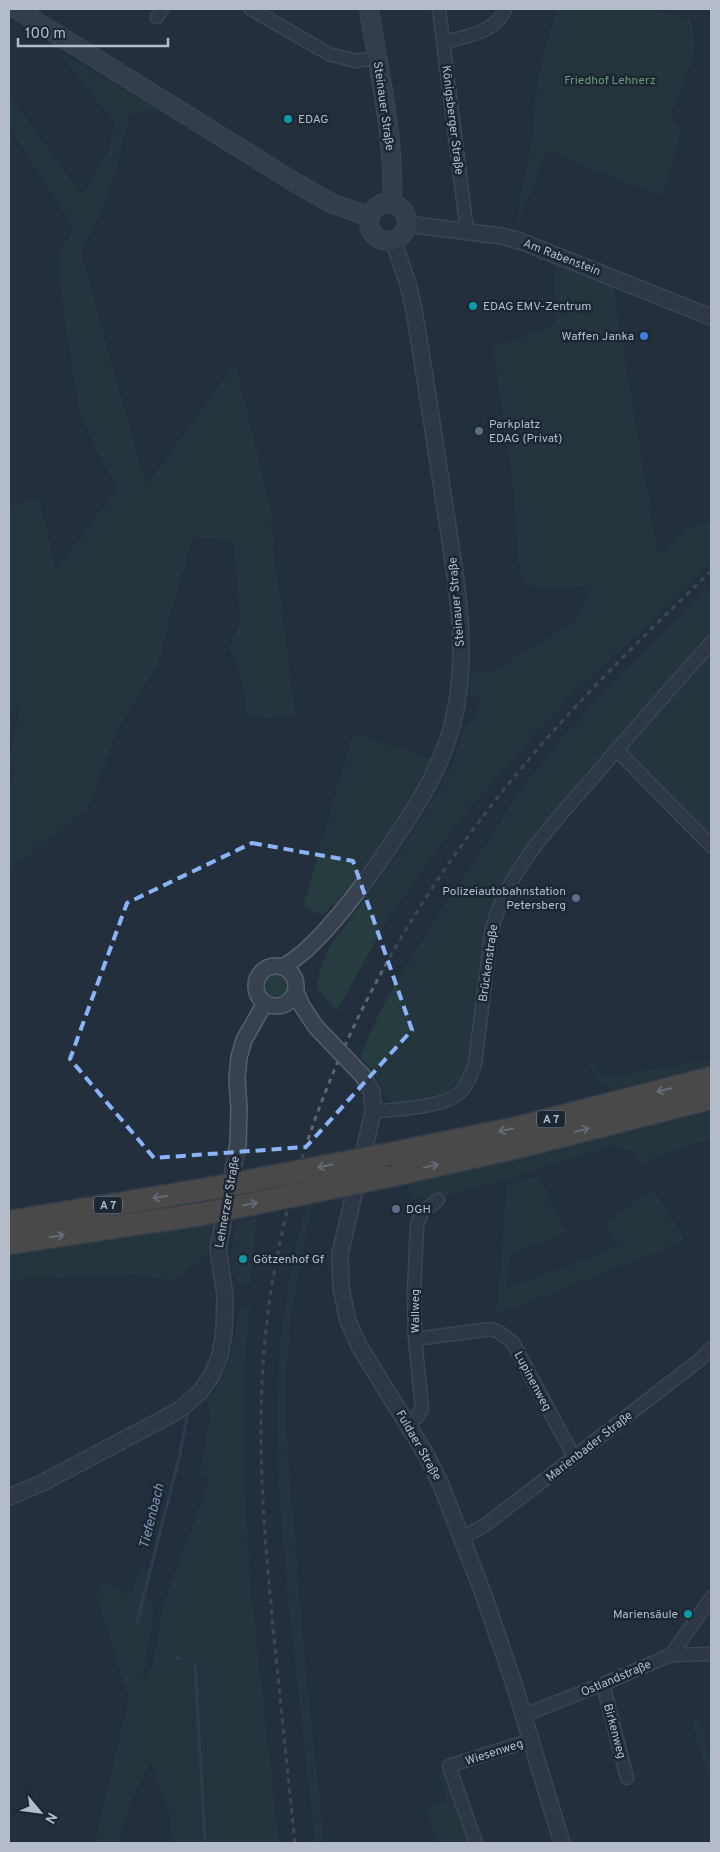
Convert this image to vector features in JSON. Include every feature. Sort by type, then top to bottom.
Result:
[{"type":"highway","name":"A 7","points":[[9,1222],[208,1189],[517,1128],[711,1078]]},
{"type":"highway","name":"A 7","points":[[9,1243],[202,1214],[384,1177],[518,1147],[711,1098]]},
{"type":"main road","points":[[16,9],[296,183],[331,203],[370,217]]},
{"type":"main road","name":"Steinauer Straße","points":[[370,9],[389,135],[393,187],[392,204]]},
{"type":"main road","points":[[392,204],[402,209],[407,219],[407,224],[402,234],[393,240],[380,239],[371,230],[370,217],[372,212],[381,205],[392,204]]},
{"type":"street","points":[[251,9],[329,54],[355,61],[378,58]]},
{"type":"street","name":"Königsberger Straße","points":[[439,9],[468,231]]},
{"type":"street","points":[[444,42],[465,37],[492,26],[502,18],[505,9]]},
{"type":"street","name":"Am Rabenstein","points":[[407,224],[468,231],[520,241],[711,317]]},
{"type":"street","name":"Steinauer Straße","points":[[296,987],[300,967],[324,931],[374,868],[428,786],[440,761],[452,726],[461,666],[457,588],[429,399],[410,292],[393,240]]},
{"type":"street","name":"Brückenstraße","points":[[373,1112],[438,1104],[457,1095],[468,1082],[475,1064],[494,918],[504,894],[545,833],[711,643]]},
{"type":"street","points":[[616,750],[711,846]]},
{"type":"street","name":"Steinauer Straße","points":[[282,967],[294,960],[324,931]]},
{"type":"street","points":[[269,967],[282,967],[292,974],[302,1006],[316,1028],[289,1009],[282,1006],[265,1004],[259,997],[256,989],[259,976],[269,967]]},
{"type":"street","points":[[282,1006],[290,1001],[296,987]]},
{"type":"street","name":"Lehnerzer Straße","points":[[9,1498],[42,1483],[178,1411],[200,1392],[212,1375],[220,1355],[224,1332],[225,1295],[218,1249],[238,1144],[239,1109],[237,1078],[239,1057],[244,1040],[265,1004]]},
{"type":"street","name":"Fuldaer Straße","points":[[316,1028],[363,1076],[372,1092],[373,1112],[340,1262],[341,1288],[348,1320],[359,1346],[409,1425],[437,1475],[483,1593],[524,1715],[562,1843]]},
{"type":"street","name":"Wallweg","points":[[409,1425],[422,1408],[415,1339],[414,1293],[417,1225],[422,1212],[438,1200]]},
{"type":"street","name":"Lupinenweg","points":[[415,1339],[491,1328],[500,1332],[513,1342],[574,1458]]},
{"type":"street","name":"Marienbader Straße","points":[[462,1538],[485,1525],[574,1458],[702,1358],[711,1348]]},
{"type":"street","points":[[671,1655],[711,1598]]},
{"type":"street","name":"Ostlandstraße","points":[[524,1715],[671,1655],[711,1654]]},
{"type":"street","name":"Birkenweg","points":[[602,1684],[627,1778]]},
{"type":"street","name":"Wiesenweg","points":[[476,1843],[449,1766],[531,1740]]},
{"type":"highlighted area","points":[[252,843],[353,861],[412,1030],[306,1147],[154,1158],[70,1059],[127,903]]},
{"type":"green space","name":"Friedhof Lehnerz","points":[[557,9],[645,9],[691,18],[695,43],[692,60],[671,114],[680,135],[662,196],[571,161],[551,150],[544,157],[515,231],[533,132],[535,99],[544,52]]},
{"type":"green space","points":[[59,53],[160,110],[129,114],[118,162],[102,210],[81,253],[146,487],[235,364],[270,507],[273,545],[295,715],[259,719],[245,713],[242,678],[229,647],[240,622],[234,542],[192,537],[157,665],[118,728],[87,809],[9,870],[9,784],[17,771],[9,762],[9,759],[21,703],[9,716],[9,507],[39,498],[56,571],[118,488],[98,453],[79,411],[60,284],[60,252],[74,228],[9,126],[9,95],[82,196],[107,154],[115,122]]},
{"type":"green space","points":[[555,258],[612,282],[658,557],[685,529],[708,521],[711,516],[711,562],[646,627],[573,692],[483,792],[446,837],[388,918],[337,1011],[317,988],[320,969],[329,948],[398,854],[437,794],[452,764],[465,726],[475,717],[480,701],[469,693],[471,672],[494,672],[579,618],[591,586],[556,590],[537,589],[524,582],[518,562],[514,490],[493,347],[555,325]]},
{"type":"green space","points":[[711,587],[711,635],[539,830],[498,894],[488,916],[467,1068],[452,1087],[434,1098],[388,1104],[377,1078],[360,1056],[379,1014],[402,973],[515,798],[570,729],[620,675]]},
{"type":"green space","points":[[711,651],[711,841],[624,752]]},
{"type":"green space","points":[[353,733],[434,759],[384,840],[356,879],[324,914],[315,913],[304,904]]},
{"type":"green space","points":[[277,974],[285,977],[288,985],[285,993],[277,996],[269,993],[266,985],[269,977]]},
{"type":"green space","points":[[711,1060],[711,1066],[613,1089],[597,1081],[589,1064],[594,1061],[601,1077]]},
{"type":"green space","points":[[711,1112],[711,1140],[691,1144],[649,1161],[646,1165],[634,1155],[636,1150],[633,1148],[628,1151],[613,1145],[510,1178],[431,1199],[410,1199],[408,1178]]},
{"type":"green space","points":[[539,1176],[566,1234],[509,1254],[507,1288],[618,1247],[606,1223],[653,1190],[686,1241],[497,1314],[507,1184]]},
{"type":"green space","points":[[312,1203],[291,1314],[285,1381],[286,1433],[303,1642],[324,1843],[315,1843],[284,1552],[277,1427],[279,1365],[286,1304],[306,1205]]},
{"type":"green space","points":[[256,1219],[251,1282],[247,1286],[239,1283],[234,1277],[231,1259],[232,1249],[237,1222]]},
{"type":"green space","points":[[201,1221],[200,1227],[212,1224],[208,1253],[173,1281],[138,1275],[9,1280],[9,1255]]},
{"type":"green space","points":[[250,1303],[244,1365],[244,1491],[251,1592],[279,1843],[172,1843],[171,1820],[151,1761],[131,1801],[117,1843],[95,1843],[129,1698],[96,1595],[106,1581],[131,1596],[139,1570],[148,1569],[146,1594],[154,1608],[143,1677],[147,1678],[153,1662],[165,1600],[211,1477],[199,1477],[211,1419],[207,1401],[227,1368],[241,1308]]},
{"type":"green space","points":[[699,1718],[711,1763],[711,1786],[691,1719]]},
{"type":"green space","points":[[446,1770],[471,1843],[438,1843],[426,1808],[447,1801],[439,1773]]},
{"type":"waterway","name":"Tiefenbach","points":[[137,1622],[180,1454],[187,1416]]},
{"type":"waterway","name":"Tiefenbach","points":[[176,1657],[180,1659]]},
{"type":"waterway","name":"Tiefenbach","points":[[195,1665],[205,1843]]},
{"type":"railway","points":[[295,1843],[266,1542],[261,1414],[262,1382],[271,1293],[288,1206],[314,1121],[348,1040],[388,961],[434,885],[486,813],[542,744],[603,677],[711,571]]},
{"type":"place","name":"EDAG","points":[[288,119]]},
{"type":"place","name":"EDAG EMV-Zentrum","points":[[473,306]]},
{"type":"place","name":"Waffen Janka","points":[[644,336]]},
{"type":"place","name":"Parkplatz EDAG (Privat)","points":[[479,431]]},
{"type":"place","name":"Polizeiautobahnstation Petersberg","points":[[576,898]]},
{"type":"place","name":"DGH","points":[[396,1209]]},
{"type":"place","name":"Götzenhof Gf","points":[[243,1259]]},
{"type":"place","name":"Mariensäule","points":[[688,1614]]}]
